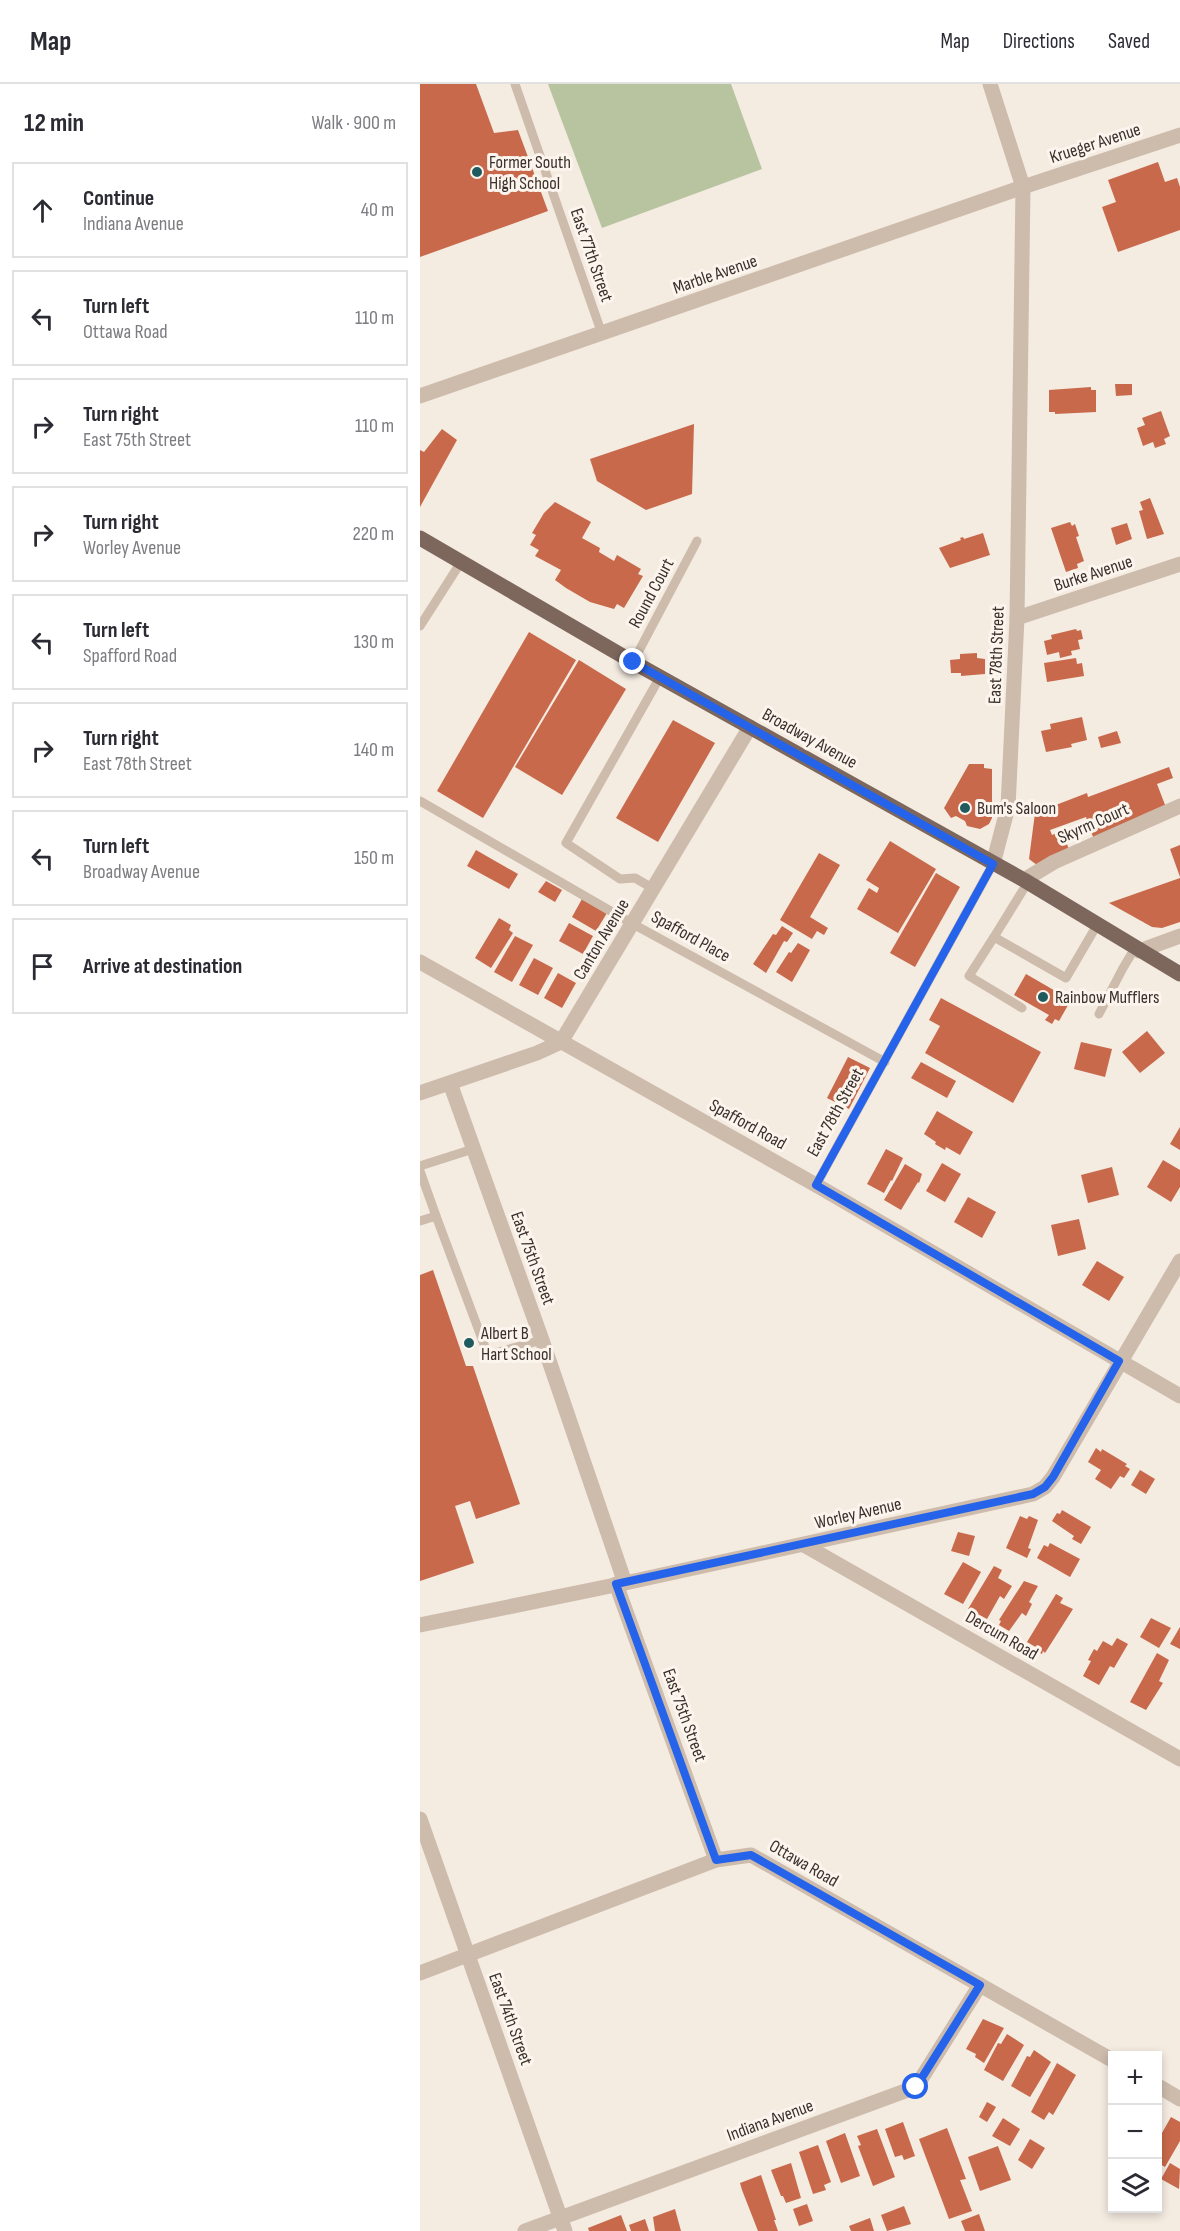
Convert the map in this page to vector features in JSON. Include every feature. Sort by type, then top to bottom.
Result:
[{"type":"main road","name":"Broadway Avenue","points":[[420,538],[633,662],[1026,881],[1180,974]]},
{"type":"street","name":"East 78th Street","points":[[990,84],[1023,187],[1017,618],[1008,807],[993,864]]},
{"type":"street","name":"Krueger Avenue","points":[[1023,187],[1180,135]]},
{"type":"street","name":"Marble Avenue","points":[[420,396],[1023,187]]},
{"type":"street","name":"Burke Avenue","points":[[1017,618],[1180,564]]},
{"type":"street","name":"Canton Avenue","points":[[561,1042],[750,727]]},
{"type":"street","name":"Skyrm Court","points":[[1026,881],[1054,861],[1180,806]]},
{"type":"street","points":[[1137,949],[1180,936]]},
{"type":"street","name":"Spafford Road","points":[[420,962],[816,1185],[1180,1396]]},
{"type":"street","points":[[420,1094],[537,1053],[561,1042]]},
{"type":"street","name":"East 75th Street","points":[[450,1083],[542,1340],[620,1583],[716,1860]]},
{"type":"street","name":"Worley Avenue","points":[[420,1625],[804,1545],[1033,1494],[1045,1487],[1053,1477],[1119,1361],[1180,1261]]},
{"type":"street","name":"Dercum Road","points":[[804,1545],[1180,1759]]},
{"type":"street","name":"East 74th Street","points":[[420,1819],[563,2224]]},
{"type":"street","name":"Ottawa Road","points":[[420,1973],[716,1860],[751,1855],[1108,2057]]},
{"type":"street","name":"Indiana Avenue","points":[[525,2231],[563,2224],[916,2087],[980,1985]]},
{"type":"street","points":[[1162,2088],[1180,2098]]},
{"type":"lane","name":"East 77th Street","points":[[514,84],[602,334]]},
{"type":"lane","name":"Round Court","points":[[633,662],[697,541]]},
{"type":"lane","points":[[421,621],[461,562]]},
{"type":"lane","points":[[654,889],[635,878],[620,879],[566,843],[660,677]]},
{"type":"lane","name":"Spafford Place","points":[[420,801],[633,924],[885,1062]]},
{"type":"lane","name":"East 78th Street","points":[[816,1185],[993,864]]},
{"type":"lane","points":[[1022,1008],[969,976],[1026,881]]},
{"type":"lane","points":[[994,937],[1066,978],[1097,925]]},
{"type":"lane","points":[[1099,1014],[1123,968],[1137,949]]},
{"type":"lane","points":[[473,1149],[420,1168],[436,1216],[488,1355],[542,1340]]},
{"type":"lane","points":[[420,1221],[436,1216]]},
{"type":"green space","points":[[548,84],[731,84],[762,169],[602,228]]},
{"type":"building","name":"Former South High School","points":[[420,84],[476,84],[494,133],[518,130],[548,211],[420,257]]},
{"type":"building","points":[[1158,162],[1165,182],[1177,178],[1180,187],[1180,230],[1118,252],[1102,207],[1116,202],[1108,180]]},
{"type":"building","points":[[1115,384],[1132,384],[1132,395],[1116,396]]},
{"type":"building","points":[[1091,387],[1091,390],[1096,390],[1096,412],[1055,414],[1055,412],[1049,412],[1049,390]]},
{"type":"building","points":[[1161,411],[1170,436],[1164,439],[1166,444],[1155,448],[1153,442],[1143,446],[1137,428],[1145,425],[1142,418]]},
{"type":"building","points":[[694,424],[692,494],[646,510],[597,481],[590,459]]},
{"type":"building","points":[[442,429],[457,440],[420,507],[420,450],[424,452]]},
{"type":"building","points":[[1150,498],[1164,534],[1147,539],[1139,511],[1143,510],[1140,502]]},
{"type":"building","points":[[555,502],[591,522],[582,538],[600,548],[599,552],[614,561],[617,555],[641,569],[638,574],[643,576],[624,608],[617,604],[614,609],[590,602],[566,588],[555,580],[561,570],[535,556],[539,550],[530,545],[536,535],[532,533],[544,513]]},
{"type":"building","points":[[1070,522],[1072,526],[1075,524],[1079,536],[1076,537],[1084,561],[1077,564],[1078,568],[1066,572],[1051,528]]},
{"type":"building","points":[[1127,523],[1132,539],[1116,545],[1111,528]]},
{"type":"building","points":[[983,533],[990,555],[950,568],[939,548],[961,540],[960,538],[964,539]]},
{"type":"building","points":[[1076,629],[1081,630],[1083,639],[1078,640],[1080,649],[1071,651],[1072,655],[1060,658],[1059,652],[1047,655],[1044,641],[1052,639],[1051,635]]},
{"type":"building","points":[[529,632],[576,660],[483,818],[437,791]]},
{"type":"building","points":[[977,653],[977,658],[985,659],[985,674],[961,676],[961,673],[951,673],[950,660],[960,659],[960,654]]},
{"type":"building","points":[[1076,658],[1077,664],[1082,663],[1084,676],[1047,682],[1044,663]]},
{"type":"building","points":[[579,660],[626,689],[562,795],[515,767]]},
{"type":"building","points":[[1082,717],[1087,740],[1071,744],[1072,747],[1046,752],[1041,731],[1051,729],[1050,724]]},
{"type":"building","points":[[673,720],[715,743],[658,842],[616,818]]},
{"type":"building","points":[[1117,731],[1121,743],[1101,748],[1098,737]]},
{"type":"building","points":[[969,764],[984,764],[984,768],[992,769],[992,818],[989,824],[980,829],[967,826],[965,821],[956,816],[951,818],[944,808]]},
{"type":"building","points":[[1169,767],[1173,778],[1157,784],[1167,810],[1093,837],[1086,817],[1050,830],[1052,835],[1062,831],[1070,852],[1037,865],[1029,859],[1035,813],[1087,793],[1088,797]]},
{"type":"building","points":[[890,841],[936,869],[898,933],[857,909],[869,888],[877,893],[879,888],[866,880]]},
{"type":"building","points":[[1180,845],[1180,877],[1170,849]]},
{"type":"building","points":[[476,850],[518,874],[509,889],[467,866]]},
{"type":"building","points":[[819,853],[840,865],[810,917],[828,928],[824,935],[817,931],[812,939],[780,920]]},
{"type":"building","points":[[936,873],[960,887],[915,967],[890,953]]},
{"type":"building","points":[[1180,878],[1180,922],[1162,928],[1152,927],[1109,903]]},
{"type":"building","points":[[546,881],[562,890],[555,902],[538,892]]},
{"type":"building","points":[[582,899],[607,913],[596,931],[572,917]]},
{"type":"building","points":[[499,918],[511,925],[509,930],[513,933],[491,968],[475,958]]},
{"type":"building","points":[[569,923],[593,936],[583,954],[559,941]]},
{"type":"building","points":[[782,926],[793,933],[787,942],[784,941],[766,973],[753,964],[773,934],[776,935]]},
{"type":"building","points":[[515,936],[533,945],[512,982],[494,972]]},
{"type":"building","points":[[798,943],[810,950],[792,982],[776,972]]},
{"type":"building","points":[[534,958],[553,968],[538,995],[519,985]]},
{"type":"building","points":[[558,973],[576,983],[562,1008],[544,998]]},
{"type":"building","name":"Rainbow Mufflers","points":[[1026,974],[1071,1000],[1059,1021],[1055,1019],[1052,1024],[1045,1020],[1049,1015],[1014,995]]},
{"type":"building","points":[[941,998],[1041,1052],[1013,1103],[925,1053],[940,1026],[929,1020]]},
{"type":"building","points":[[1147,1031],[1165,1053],[1140,1073],[1122,1052]]},
{"type":"building","points":[[1081,1042],[1112,1049],[1105,1077],[1074,1069]]},
{"type":"building","points":[[848,1057],[870,1068],[849,1109],[827,1098]]},
{"type":"building","points":[[921,1062],[956,1081],[947,1098],[911,1078]]},
{"type":"building","points":[[937,1111],[973,1132],[960,1155],[946,1147],[945,1150],[924,1134]]},
{"type":"building","points":[[1180,1127],[1180,1150],[1170,1144]]},
{"type":"building","points":[[886,1149],[903,1158],[884,1193],[867,1184]]},
{"type":"building","points":[[1163,1160],[1180,1170],[1180,1187],[1171,1202],[1147,1187]]},
{"type":"building","points":[[942,1163],[961,1174],[945,1202],[926,1191]]},
{"type":"building","points":[[905,1164],[922,1174],[919,1183],[901,1210],[884,1200]]},
{"type":"building","points":[[1112,1167],[1119,1195],[1088,1203],[1081,1175]]},
{"type":"building","points":[[968,1197],[996,1212],[982,1238],[954,1222]]},
{"type":"building","points":[[1079,1219],[1086,1249],[1058,1256],[1051,1225]]},
{"type":"building","points":[[1097,1261],[1124,1277],[1109,1301],[1082,1285]]},
{"type":"building","points":[[433,1270],[466,1366],[473,1366],[520,1504],[476,1519],[470,1501],[455,1506],[474,1563],[420,1581],[420,1275]]},
{"type":"building","points":[[1096,1448],[1101,1452],[1102,1449],[1127,1464],[1125,1466],[1130,1469],[1124,1478],[1120,1476],[1111,1489],[1095,1479],[1101,1470],[1088,1462]]},
{"type":"building","points":[[1140,1470],[1155,1479],[1146,1494],[1131,1485]]},
{"type":"building","points":[[1062,1510],[1091,1527],[1081,1544],[1072,1539],[1074,1536],[1052,1521]]},
{"type":"building","points":[[1020,1516],[1027,1519],[1029,1516],[1038,1520],[1028,1548],[1031,1549],[1027,1558],[1006,1548]]},
{"type":"building","points":[[958,1532],[975,1536],[969,1556],[951,1551]]},
{"type":"building","points":[[1050,1543],[1080,1559],[1070,1577],[1037,1558],[1044,1545],[1048,1547]]},
{"type":"building","points":[[963,1562],[981,1572],[963,1604],[944,1594]]},
{"type":"building","points":[[994,1566],[1002,1570],[998,1578],[1012,1586],[1004,1599],[1000,1596],[987,1619],[968,1609]]},
{"type":"building","points":[[1024,1581],[1038,1586],[1029,1602],[1032,1604],[1026,1616],[1022,1613],[1009,1631],[999,1625],[1001,1621],[999,1620]]},
{"type":"building","points":[[1056,1594],[1063,1598],[1060,1603],[1073,1609],[1045,1653],[1043,1651],[1042,1654],[1038,1652],[1039,1649],[1027,1642]]},
{"type":"building","points":[[1151,1618],[1171,1628],[1159,1648],[1140,1637]]},
{"type":"building","points":[[1180,1627],[1180,1649],[1170,1644]]},
{"type":"building","points":[[1117,1638],[1128,1644],[1114,1668],[1110,1666],[1099,1685],[1083,1676],[1094,1649],[1097,1651],[1103,1641],[1112,1646]]},
{"type":"building","points":[[1157,1653],[1169,1660],[1159,1681],[1163,1683],[1146,1710],[1130,1702]]},
{"type":"building","points":[[983,2019],[1004,2028],[984,2063],[975,2057],[976,2054],[966,2049]]},
{"type":"building","points":[[1007,2034],[1024,2045],[1003,2081],[984,2070],[998,2043],[1001,2044]]},
{"type":"building","points":[[1034,2050],[1051,2062],[1030,2097],[1011,2086],[1027,2056],[1030,2057]]},
{"type":"building","points":[[1057,2063],[1076,2075],[1053,2115],[1049,2112],[1044,2120],[1031,2112]]},
{"type":"building","points":[[987,2102],[996,2107],[987,2122],[979,2117]]},
{"type":"building","points":[[1171,2117],[1180,2122],[1180,2141],[1165,2167],[1162,2165],[1162,2133]]},
{"type":"building","points":[[1003,2118],[1020,2129],[1010,2146],[992,2136]]},
{"type":"building","points":[[903,2122],[915,2156],[904,2160],[902,2155],[895,2157],[885,2129]]},
{"type":"building","points":[[947,2128],[966,2179],[960,2180],[972,2211],[949,2219],[919,2139]]},
{"type":"building","points":[[877,2129],[895,2177],[873,2186],[858,2146],[861,2145],[857,2136]]},
{"type":"building","points":[[845,2133],[860,2176],[841,2183],[826,2141]]},
{"type":"building","points":[[1030,2139],[1045,2148],[1032,2169],[1018,2160]]},
{"type":"building","points":[[818,2145],[831,2182],[824,2185],[826,2190],[813,2194],[799,2152]]},
{"type":"building","points":[[998,2146],[1011,2180],[980,2191],[968,2157]]},
{"type":"building","points":[[791,2163],[801,2198],[786,2203],[771,2170]]},
{"type":"building","points":[[1170,2163],[1180,2169],[1179,2189],[1162,2180]]},
{"type":"building","points":[[761,2175],[778,2231],[758,2231],[742,2190],[740,2183]]},
{"type":"building","points":[[807,2204],[813,2221],[799,2226],[793,2209]]},
{"type":"building","points":[[904,2206],[911,2224],[887,2231],[881,2215]]},
{"type":"building","points":[[675,2209],[681,2231],[655,2231],[653,2217]]},
{"type":"building","points":[[979,2214],[985,2231],[965,2231],[961,2221]]},
{"type":"building","points":[[621,2215],[627,2231],[589,2231],[588,2228]]},
{"type":"building","points":[[870,2218],[874,2231],[851,2231],[849,2226]]},
{"type":"building","points":[[645,2219],[649,2231],[631,2231],[629,2225]]},
{"type":"place","name":"Former South High School","points":[[477,172]]},
{"type":"place","name":"Bum's Saloon","points":[[965,808]]},
{"type":"place","name":"Rainbow Mufflers","points":[[1043,997]]},
{"type":"place","name":"Albert B Hart School","points":[[469,1343]]},
{"type":"route","points":[[633,662],[993,864],[816,1185],[1119,1361],[1053,1477],[1045,1487],[1033,1494],[616,1584],[716,1860],[751,1855],[980,1985],[916,2087]]}]
